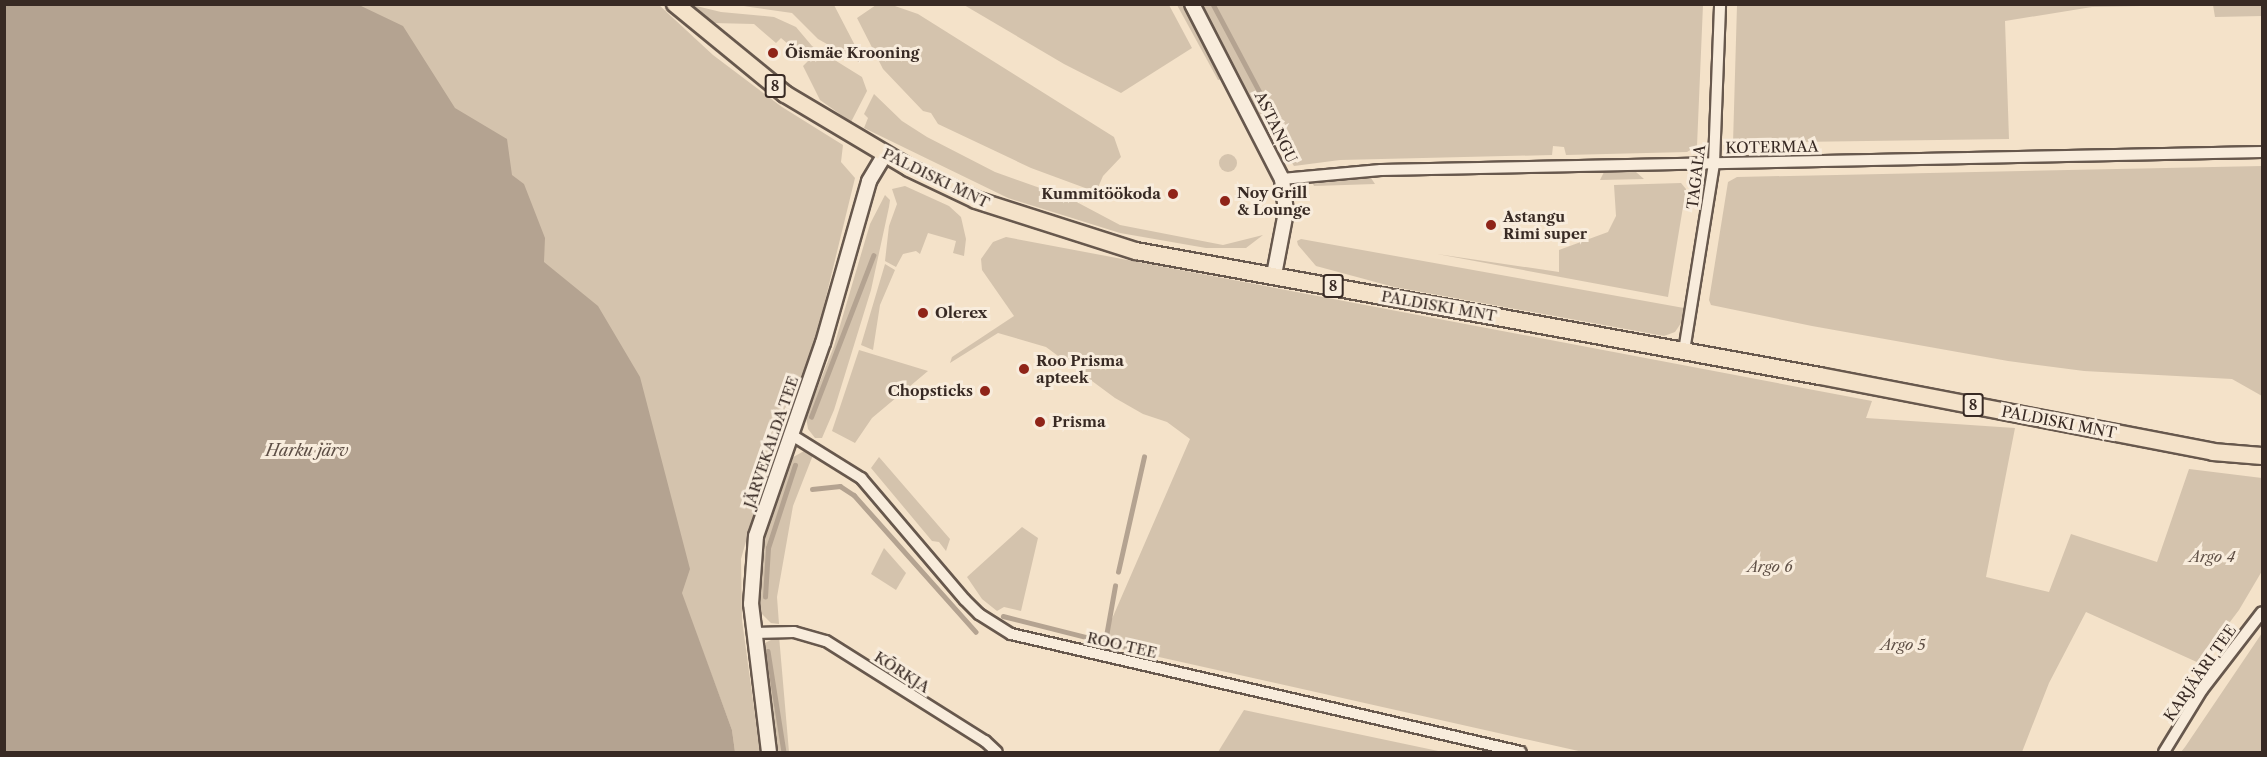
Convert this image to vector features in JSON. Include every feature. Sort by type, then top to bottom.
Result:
[{"type":"main road","name":"PALDISKI MNT","points":[[675,4],[785,94],[885,154],[976,200],[1061,230],[1136,251],[1684,351],[2213,452],[2262,456]]},
{"type":"street","name":"ASTANGU","points":[[1192,4],[1282,179],[1286,212],[1274,275]]},
{"type":"street","name":"TAGALA","points":[[1684,351],[1714,163],[1720,4]]},
{"type":"street","name":"KOTERMAA","points":[[1282,179],[1358,171],[2262,152]]},
{"type":"street","name":"JÄRVEKALDA TEE","points":[[769,753],[750,584],[756,536],[823,344],[869,181],[885,154]]},
{"type":"street","name":"ROO TEE","points":[[790,434],[861,478],[965,600],[979,614],[1011,634],[1521,753]]},
{"type":"street","name":"KARJÄÄRI TEE","points":[[2164,753],[2202,690],[2262,612]]},
{"type":"street","name":"KÕRKJA","points":[[754,633],[784,632],[826,641],[985,741],[997,753]]},
{"type":"green space","points":[[1737,4],[2190,5],[2092,7],[2005,21],[2009,139],[1733,143]]},
{"type":"green space","points":[[238,5],[659,5],[713,55],[782,107],[843,145],[841,162],[855,178],[815,342],[762,484],[741,559],[742,620],[760,752],[735,752],[732,730],[681,593]]},
{"type":"green space","points":[[692,5],[721,12],[774,17],[796,27],[812,46],[862,77],[867,91],[851,122],[820,100],[803,66],[808,61],[781,38],[776,43],[754,24],[712,23]]},
{"type":"green space","points":[[737,5],[834,5],[861,57],[859,62],[818,39],[792,13]]},
{"type":"green space","points":[[876,5],[892,5],[918,14],[1114,137],[1121,157],[1103,176],[1096,192],[1031,168],[938,124],[931,113],[923,111],[883,69],[857,18]]},
{"type":"green space","points":[[964,5],[1169,5],[1192,48],[1121,93],[1064,64]]},
{"type":"green space","points":[[1177,5],[1184,5],[1224,79],[1218,80]]},
{"type":"green space","points":[[1200,5],[1703,5],[1697,146],[1687,152],[1566,155],[1564,147],[1553,146],[1552,155],[1340,160],[1294,166],[1258,112]]},
{"type":"green space","points":[[2213,5],[2262,5],[2262,16],[2215,17]]},
{"type":"green space","points":[[874,94],[902,121],[927,137],[995,172],[1071,199],[1120,225],[1223,245],[1263,235],[1246,248],[1206,248],[1120,233],[1008,198],[864,128],[868,118],[864,114]]},
{"type":"green space","points":[[1228,154],[1234,157],[1237,163],[1234,169],[1228,172],[1222,169],[1219,163],[1222,157]]},
{"type":"green space","points":[[2262,166],[2262,396],[2232,379],[2084,371],[2008,361],[1812,326],[1711,305],[1709,300],[1728,182],[1737,177]]},
{"type":"green space","points":[[1604,172],[1636,172],[1644,179],[1600,180]]},
{"type":"green space","points":[[1371,178],[1375,184],[1314,186],[1312,182]]},
{"type":"green space","points":[[1681,183],[1686,189],[1668,297],[1437,254],[1559,272],[1559,250],[1608,232],[1616,216],[1614,185]]},
{"type":"green space","points":[[905,186],[949,206],[961,217],[966,239],[964,256],[953,253],[956,241],[928,233],[920,254],[916,251],[903,254],[896,267],[885,261],[889,226],[897,204],[892,189]]},
{"type":"green space","points":[[885,195],[890,200],[889,207],[871,290],[834,410],[822,438],[815,438],[808,429],[806,417],[834,346],[870,224]]},
{"type":"green space","points":[[1006,237],[1872,401],[1866,418],[2015,428],[1986,577],[2049,592],[2071,534],[2157,562],[2189,469],[2262,478],[2262,571],[2239,610],[2199,663],[2086,612],[2049,683],[2022,752],[1583,752],[1159,657],[1105,635],[1190,439],[1167,422],[1143,414],[1115,398],[1046,347],[998,333],[950,363],[952,357],[1014,316],[982,270],[981,259],[993,242]]},
{"type":"green space","points":[[1301,239],[1684,308],[1681,323],[1675,332],[1664,336],[1394,287],[1316,266],[1298,245],[1297,241]]},
{"type":"green space","points":[[885,264],[895,270],[880,305],[873,350],[861,345]]},
{"type":"green space","points":[[859,350],[928,371],[872,418],[855,443],[832,431]]},
{"type":"green space","points":[[804,451],[813,455],[793,506],[777,597],[779,624],[771,623],[760,612],[758,593],[766,525],[788,460]]},
{"type":"green space","points":[[879,457],[950,539],[946,551],[939,542],[932,541],[871,468]]},
{"type":"green space","points":[[1022,527],[1038,538],[1021,611],[1004,607],[997,611],[982,599],[967,577]]},
{"type":"green space","points":[[884,548],[906,573],[896,590],[871,574]]},
{"type":"green space","points":[[2262,633],[2262,752],[2181,752],[2185,747]]},
{"type":"green space","points":[[779,636],[789,752],[777,752],[763,650],[765,643]]},
{"type":"green space","points":[[1244,710],[1443,752],[1218,752]]},
{"type":"water","name":"Harku järv","points":[[4,5],[359,5],[403,26],[455,108],[507,139],[512,175],[524,184],[545,238],[544,262],[598,306],[640,377],[690,569],[682,593],[732,730],[735,752],[5,752]]},
{"type":"waterway","points":[[1213,4],[1288,145]]},
{"type":"waterway","points":[[811,417],[873,256]]},
{"type":"waterway","points":[[1118,572],[1144,457]]},
{"type":"waterway","points":[[765,597],[768,548],[795,465]]},
{"type":"waterway","points":[[812,489],[840,486],[854,495],[976,632]]},
{"type":"waterway","points":[[1105,642],[1115,586]]},
{"type":"waterway","points":[[1003,616],[1145,652]]},
{"type":"waterway","points":[[768,651],[784,752]]},
{"type":"place","name":"Õismäe Krooning","points":[[773,53]]},
{"type":"place","name":"Kummitöökoda","points":[[1173,194]]},
{"type":"place","name":"Noy Grill & Lounge","points":[[1225,201]]},
{"type":"place","name":"Astangu Rimi super","points":[[1491,225]]},
{"type":"place","name":"Olerex","points":[[923,313]]},
{"type":"place","name":"Roo Prisma apteek","points":[[1024,369]]},
{"type":"place","name":"Chopsticks","points":[[985,391]]},
{"type":"place","name":"Prisma","points":[[1040,422]]},
{"type":"park label","name":"Argo 4","points":[[2212,557]]},
{"type":"park label","name":"Argo 6","points":[[1770,567]]},
{"type":"park label","name":"Argo 5","points":[[1903,645]]}]
